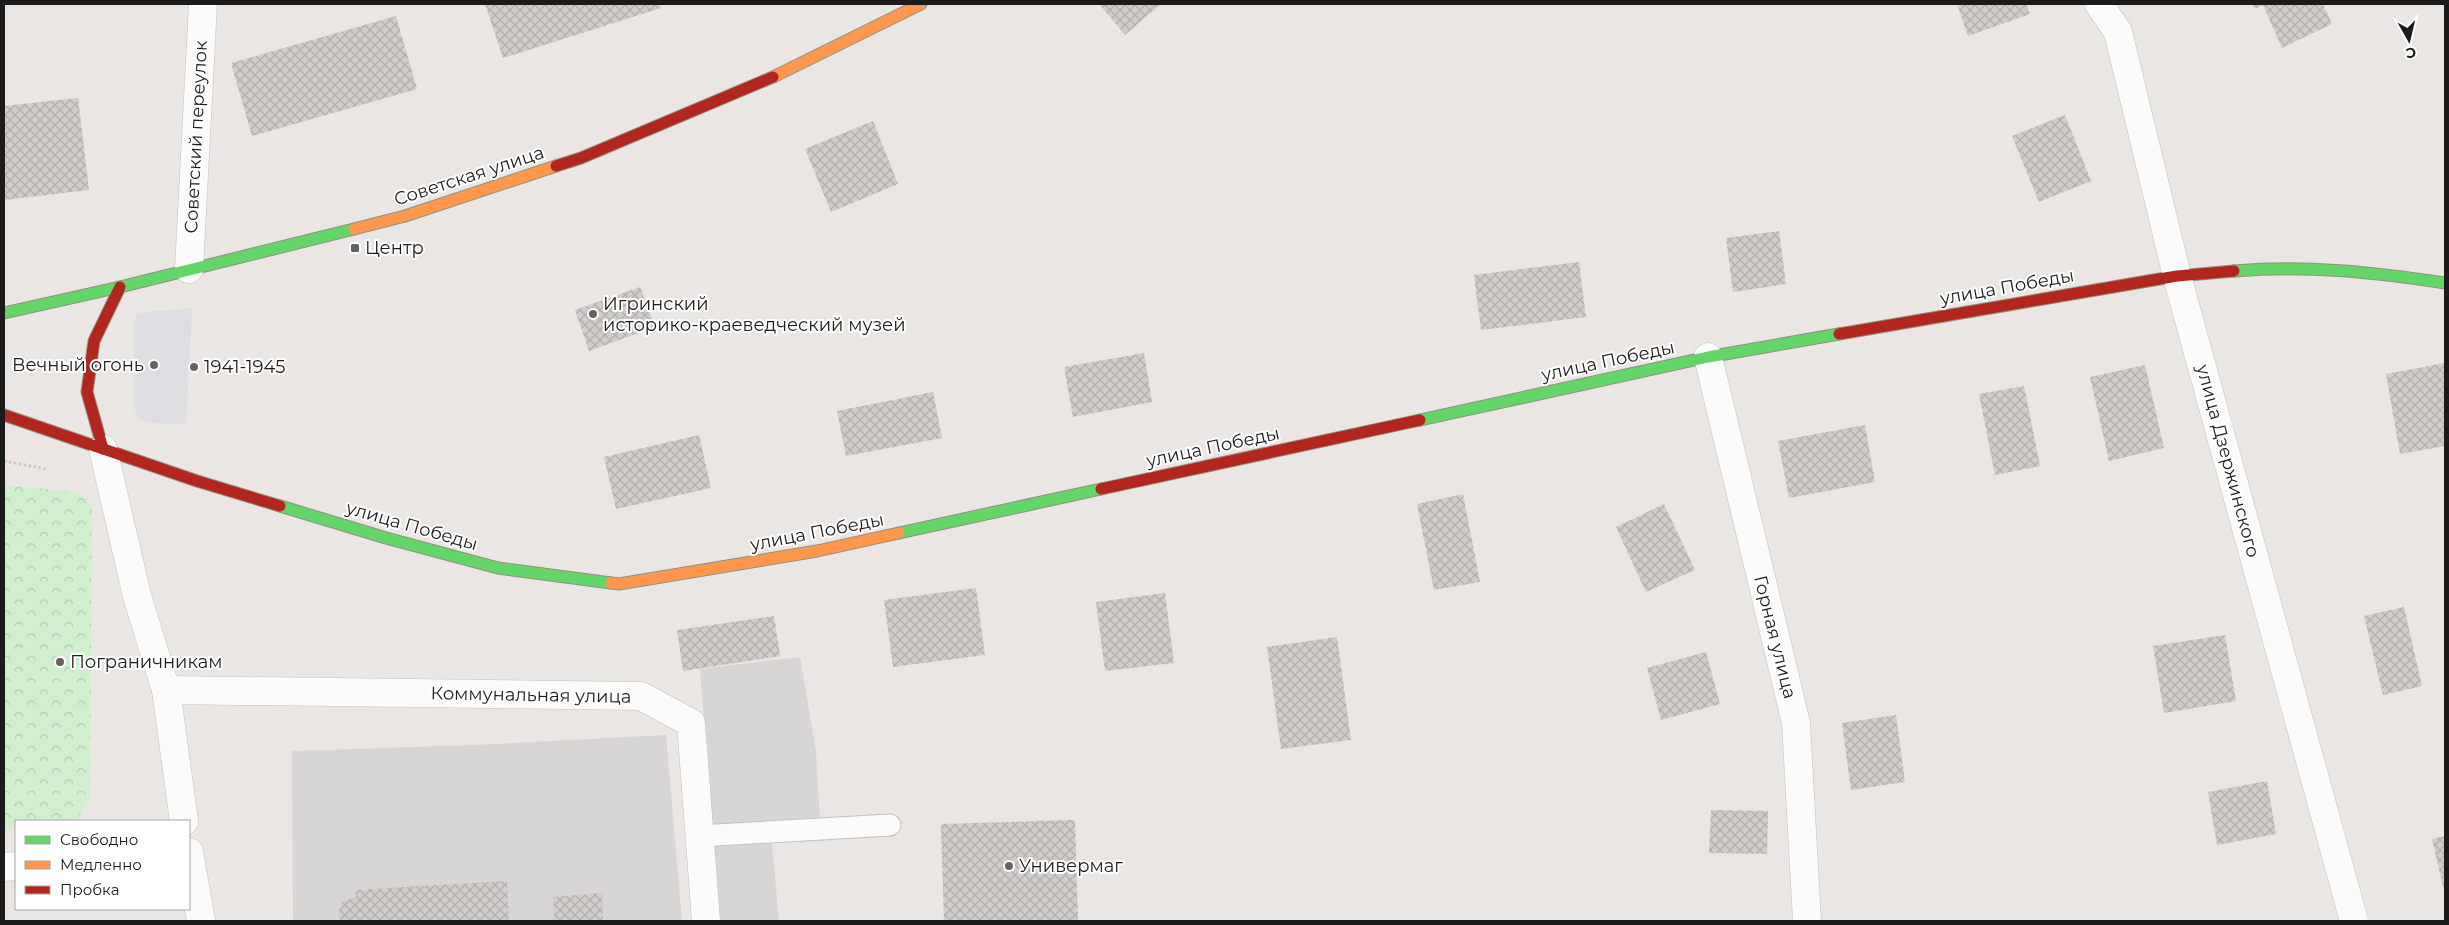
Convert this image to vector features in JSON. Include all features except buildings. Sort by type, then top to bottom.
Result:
[{"type":"main road","name":"Советская улица","points":[[4,313],[120,287],[405,216],[581,158],[752,88],[921,4]]},
{"type":"main road","name":"улица Победы","points":[[4,415],[225,490],[386,538],[498,568],[619,584],[817,551],[1708,357],[2177,276],[2279,267],[2364,271],[2445,283]]},
{"type":"main road","points":[[103,449],[87,392],[94,341],[120,287]]},
{"type":"street","name":"Советский переулок","points":[[190,269],[203,4]]},
{"type":"street","name":"улица Дзержинского","points":[[2099,4],[2118,32],[2177,276],[2354,921]]},
{"type":"street","name":"Горная улица","points":[[1708,357],[1796,723],[1806,921]]},
{"type":"street","points":[[103,449],[138,596],[166,690],[184,820]]},
{"type":"street","name":"Коммунальная улица","points":[[166,690],[641,696],[691,723],[706,921]]},
{"type":"street","points":[[190,860],[201,921]]},
{"type":"lane","points":[[700,836],[890,825]]},
{"type":"shaded area","points":[[192,308],[186,425],[146,422],[138,418],[134,407],[134,322],[137,313]]},
{"type":"shaded area","points":[[800,657],[816,751],[821,837],[772,843],[779,921],[719,921],[700,669]]},
{"type":"shaded area","points":[[666,735],[682,921],[293,921],[292,751],[477,745]]},
{"type":"green space","points":[[4,485],[68,491],[81,495],[92,506],[90,798],[82,813],[73,820],[15,820],[15,828],[4,829]]},
{"type":"traffic: fast","points":[[4,313],[120,287],[354,229]]},
{"type":"traffic: fast","points":[[2234,271],[2313,269],[2445,283]]},
{"type":"traffic: fast","points":[[1420,420],[1708,357],[1839,334]]},
{"type":"traffic: fast","points":[[899,533],[1101,489]]},
{"type":"traffic: fast","points":[[280,506],[386,538],[498,568],[611,583]]},
{"type":"traffic: slow","points":[[773,77],[921,4]]},
{"type":"traffic: slow","points":[[354,229],[405,216],[556,166]]},
{"type":"traffic: slow","points":[[611,583],[619,584],[817,551],[899,533]]},
{"type":"traffic: jam","points":[[556,166],[581,158],[773,77]]},
{"type":"traffic: jam","points":[[1839,334],[2177,276],[2234,271]]},
{"type":"traffic: jam","points":[[103,449],[87,392],[94,341],[120,287]]},
{"type":"traffic: jam","points":[[4,415],[197,481],[280,506]]},
{"type":"traffic: jam","points":[[1101,489],[1420,420]]},
{"type":"place","name":"Центр","points":[[355,248]]},
{"type":"place","name":"Игринский историко-краеведческий музей","points":[[593,314]]},
{"type":"place","name":"Вечный огонь","points":[[154,365]]},
{"type":"place","name":"1941-1945","points":[[194,367]]},
{"type":"place","name":"Пограничникам","points":[[60,662]]},
{"type":"place","name":"Универмаг","points":[[1009,866]]}]
